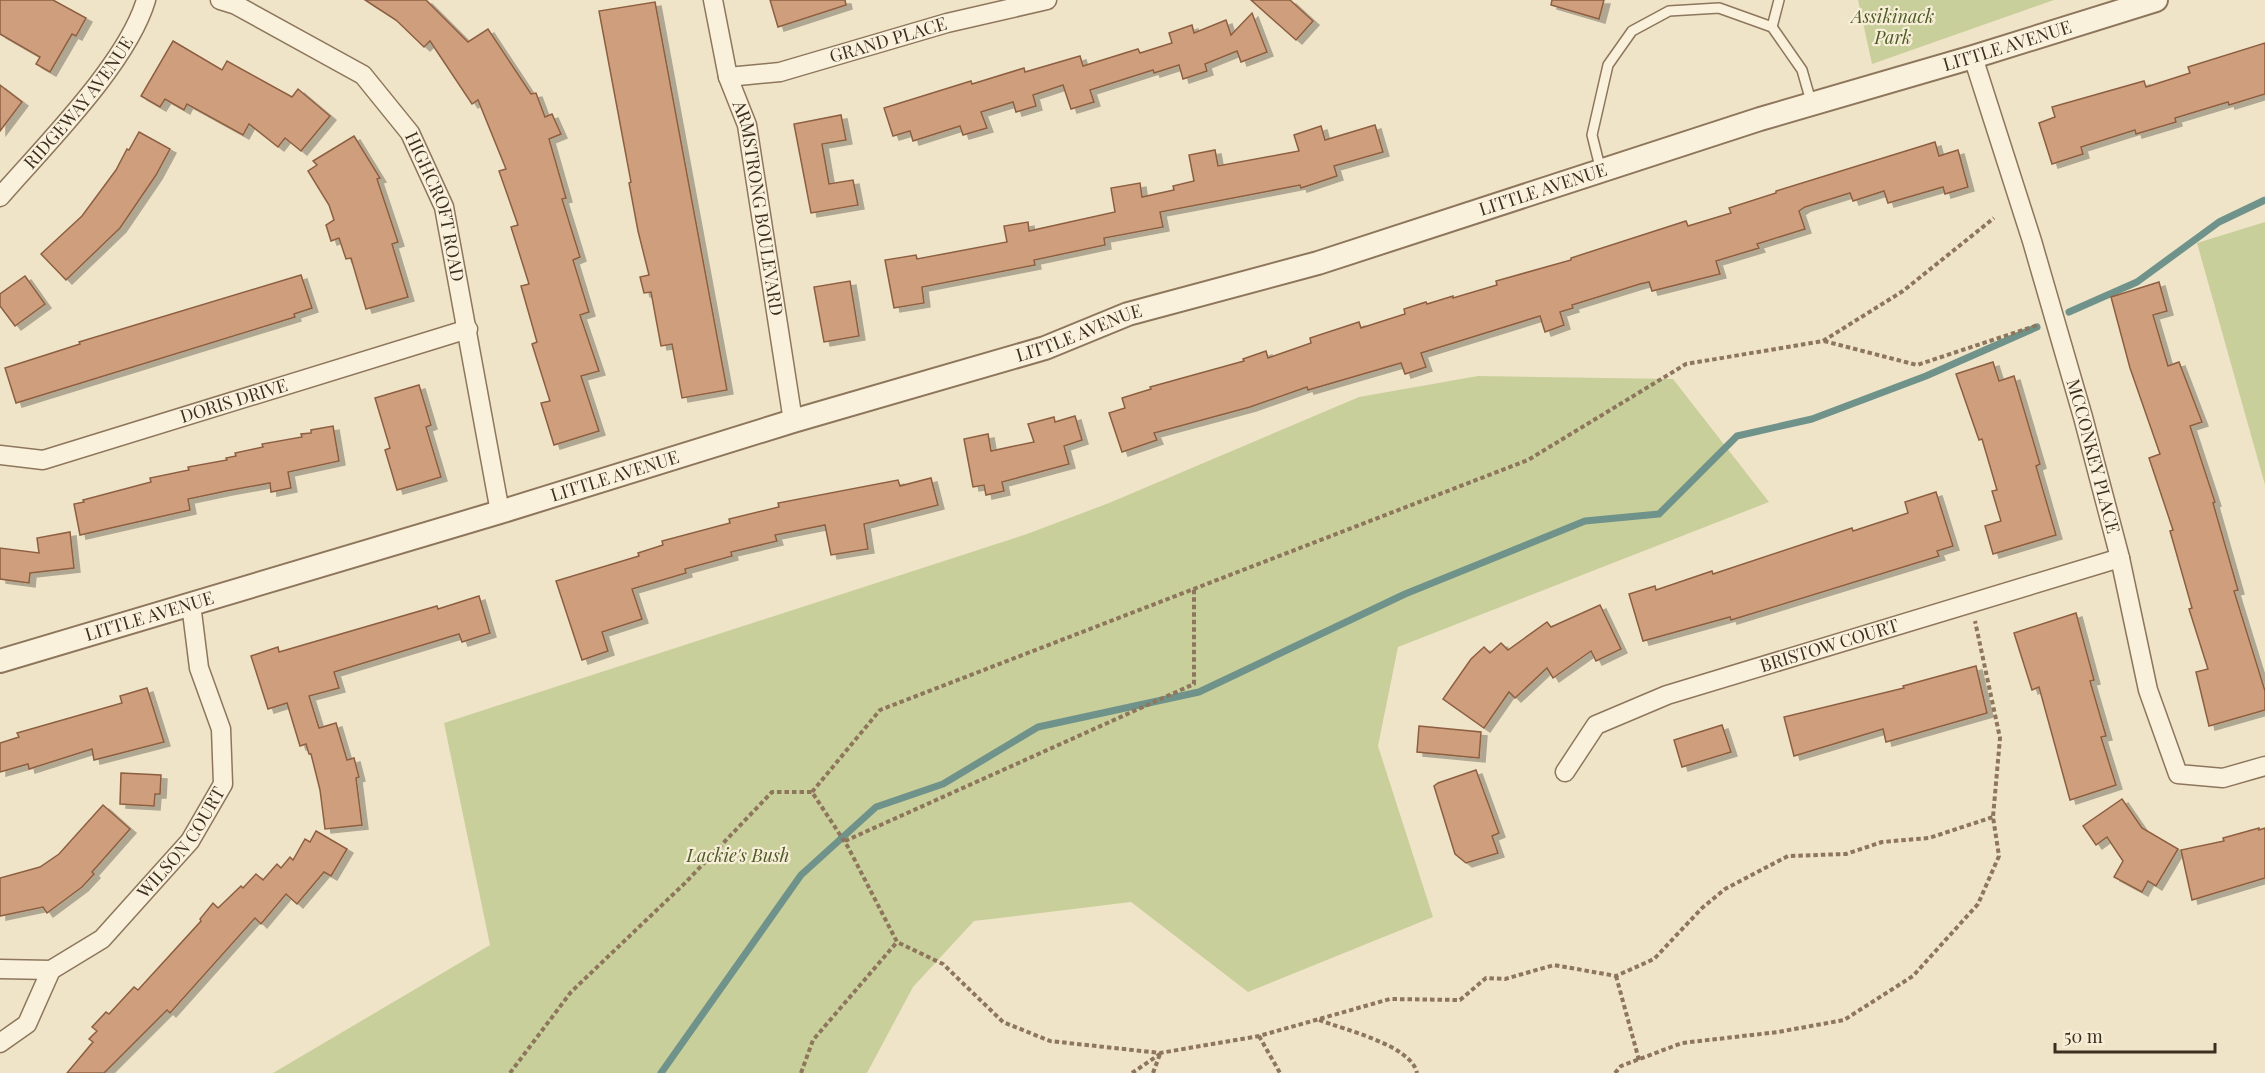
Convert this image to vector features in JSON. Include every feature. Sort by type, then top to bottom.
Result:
[{"type":"street","name":"RIDGEWAY AVENUE","points":[[0,197],[100,80],[140,23],[146,0]]},
{"type":"street","name":"HIGHCROFT ROAD","points":[[220,0],[236,5],[363,75],[410,133],[444,207],[500,512]]},
{"type":"street","name":"ARMSTRONG BOULEVARD","points":[[712,0],[728,77],[747,125],[793,421]]},
{"type":"street","name":"GRAND PLACE","points":[[728,77],[780,72],[947,23],[1047,0]]},
{"type":"street","name":"LITTLE AVENUE","points":[[0,661],[500,512],[793,421],[1044,348],[1128,314],[1318,263],[1760,119],[1973,57],[2156,0]]},
{"type":"street","name":"MCCONKEY PLACE","points":[[1973,57],[2032,242],[2120,558],[2148,690],[2178,774],[2223,778],[2265,766]]},
{"type":"street","name":"DORIS DRIVE","points":[[0,455],[43,460],[468,329]]},
{"type":"street","name":"BRISTOW COURT","points":[[1565,772],[1596,725],[1667,695],[2120,558]]},
{"type":"street","name":"WILSON COURT","points":[[51,970],[102,939],[190,841],[224,784],[221,729],[200,668],[191,603]]},
{"type":"street","points":[[0,969],[51,970],[27,1024],[0,1043]]},
{"type":"lane","points":[[1772,27],[1779,0]]},
{"type":"lane","points":[[1601,171],[1592,135],[1608,64],[1632,31],[1669,11],[1720,4],[1772,27],[1802,70],[1812,105]]},
{"type":"path","points":[[812,792],[880,710],[1528,460],[1686,364],[1823,341],[1903,291],[1994,218]]},
{"type":"path","points":[[1823,341],[1917,365],[2041,324]]},
{"type":"path","points":[[844,841],[1194,684],[1194,589]]},
{"type":"path","points":[[1614,1073],[1621,1066],[1682,1043],[1778,1032],[1844,1020],[1912,976],[1978,904],[1999,856],[1993,818],[2000,738],[1972,602]]},
{"type":"path","points":[[510,1073],[571,992],[685,883],[772,792],[812,792]]},
{"type":"path","points":[[812,792],[844,841],[897,942],[943,964],[1003,1022],[1050,1041],[1160,1053],[1259,1036],[1390,999],[1460,1000],[1486,978],[1505,980],[1554,965],[1616,976],[1654,959],[1702,908],[1725,889],[1788,856],[1846,855],[1882,842],[1929,838],[1993,818]]},
{"type":"path","points":[[801,1073],[813,1040],[897,942]]},
{"type":"path","points":[[1616,976],[1638,1060]]},
{"type":"path","points":[[1318,1020],[1393,1047],[1415,1064],[1417,1073]]},
{"type":"path","points":[[1259,1036],[1280,1073]]},
{"type":"path","points":[[1132,1073],[1160,1053]]},
{"type":"path","points":[[1153,1073],[1160,1053]]},
{"type":"green space","name":"Assikinack Park","points":[[1858,0],[2054,0],[1872,64]]},
{"type":"green space","points":[[2265,222],[2265,485],[2197,243]]},
{"type":"green space","name":"Lackie's Bush","points":[[1478,376],[1673,379],[1769,502],[1398,647],[1378,746],[1433,917],[1248,992],[1131,902],[974,921],[913,987],[867,1073],[273,1073],[490,945],[444,723],[1027,534],[1109,503],[1359,397]]},
{"type":"building","points":[[0,0],[53,0],[86,18],[76,36],[72,34],[50,72],[36,64],[40,57],[0,34]]},
{"type":"building","points":[[365,0],[426,0],[468,42],[488,29],[531,94],[536,93],[545,117],[552,114],[561,134],[549,139],[566,198],[562,199],[580,257],[573,260],[589,312],[580,315],[599,371],[581,376],[599,431],[554,445],[541,403],[550,401],[532,344],[537,342],[521,286],[529,284],[511,227],[518,225],[499,171],[506,169],[478,100],[472,104],[430,41],[424,47],[396,20]]},
{"type":"building","points":[[770,0],[845,0],[846,5],[778,27]]},
{"type":"building","points":[[1251,0],[1290,0],[1313,21],[1296,40]]},
{"type":"building","points":[[1552,0],[1604,0],[1599,19],[1551,5]]},
{"type":"building","points":[[655,2],[727,390],[682,398],[672,344],[661,346],[651,292],[644,293],[640,277],[649,275],[638,231],[599,11]]},
{"type":"building","points":[[1252,13],[1267,52],[1241,62],[1237,51],[1205,64],[1207,71],[1183,79],[1179,65],[1154,73],[1153,70],[1090,90],[1094,102],[1071,109],[1063,85],[1033,95],[1036,106],[1016,112],[1013,102],[981,112],[987,128],[963,135],[960,126],[913,141],[910,131],[893,136],[884,108],[971,81],[972,84],[1024,68],[1025,72],[1080,56],[1083,66],[1138,49],[1140,53],[1172,43],[1169,33],[1192,25],[1194,33],[1226,20],[1231,35]]},
{"type":"building","points":[[173,41],[222,70],[227,61],[292,97],[298,89],[330,116],[301,151],[285,138],[278,147],[249,124],[243,135],[187,104],[184,110],[165,99],[160,107],[141,96]]},
{"type":"building","points":[[2265,43],[2265,94],[2229,105],[2228,102],[2175,118],[2176,122],[2136,134],[2135,130],[2081,147],[2083,154],[2052,164],[2039,123],[2055,117],[2052,107],[2144,81],[2146,87],[2190,73],[2188,67]]},
{"type":"building","points":[[0,85],[22,102],[0,131]]},
{"type":"building","points":[[841,115],[846,140],[822,144],[829,184],[853,180],[858,205],[811,213],[794,124]]},
{"type":"building","points":[[1375,125],[1383,152],[1334,166],[1337,176],[1301,188],[1300,185],[1160,212],[1163,227],[1104,238],[1105,245],[1034,260],[1035,265],[922,287],[924,303],[894,308],[885,260],[916,255],[917,259],[1007,242],[1004,226],[1028,222],[1029,231],[1115,212],[1111,188],[1140,183],[1142,197],[1174,190],[1173,186],[1194,181],[1189,155],[1215,150],[1218,166],[1299,151],[1294,135],[1321,126],[1325,140]]},
{"type":"building","points":[[139,132],[170,149],[156,175],[120,228],[66,280],[41,254],[82,216],[116,170]]},
{"type":"building","points":[[354,136],[380,178],[377,179],[398,242],[392,244],[408,297],[366,309],[351,258],[346,259],[339,238],[331,241],[326,225],[334,220],[329,205],[308,171],[317,165],[313,161]]},
{"type":"building","points":[[1935,142],[1939,156],[1958,150],[1968,187],[1945,194],[1943,187],[1888,203],[1884,191],[1853,201],[1850,193],[1805,207],[1799,211],[1805,229],[1757,244],[1759,248],[1716,261],[1720,274],[1652,291],[1649,282],[1640,284],[1572,305],[1573,308],[1560,312],[1564,325],[1545,332],[1540,316],[1421,353],[1426,367],[1405,374],[1401,363],[1308,390],[1307,387],[1250,407],[1154,433],[1157,440],[1122,452],[1109,413],[1125,408],[1122,398],[1151,389],[1150,387],[1244,361],[1243,359],[1266,351],[1268,358],[1311,343],[1310,338],[1359,322],[1361,328],[1405,314],[1404,309],[1497,285],[1496,281],[1571,260],[1571,258],[1686,221],[1688,226],[1731,213],[1729,208],[1776,193],[1776,191]]},
{"type":"building","points":[[301,275],[312,308],[294,314],[295,317],[16,403],[5,368],[80,344],[79,342]]},
{"type":"building","points":[[25,276],[45,304],[15,326],[0,306],[0,294]]},
{"type":"building","points":[[850,281],[859,336],[824,342],[814,287]]},
{"type":"building","points":[[2159,282],[2167,311],[2153,315],[2168,366],[2179,362],[2202,422],[2190,426],[2215,502],[2213,503],[2238,590],[2234,591],[2265,691],[2265,710],[2209,726],[2196,672],[2208,669],[2189,609],[2192,608],[2170,531],[2173,530],[2149,458],[2160,454],[2130,368],[2111,297]]},
{"type":"building","points":[[1993,362],[1999,381],[2014,376],[2040,464],[2036,466],[2056,535],[1993,554],[1985,526],[2001,521],[1992,491],[1997,490],[1982,439],[1979,440],[1956,374]]},
{"type":"building","points":[[419,385],[431,425],[426,427],[441,477],[397,490],[385,450],[390,448],[375,398]]},
{"type":"building","points":[[1075,416],[1082,440],[1064,446],[1069,464],[1002,482],[1004,491],[986,495],[984,485],[973,487],[964,439],[988,434],[991,451],[1034,442],[1028,424],[1054,417],[1055,422]]},
{"type":"building","points":[[333,426],[339,461],[288,472],[291,488],[271,492],[270,483],[188,499],[190,510],[80,535],[74,504],[84,502],[83,500],[151,482],[150,478],[189,470],[188,467],[227,460],[226,458],[236,456],[235,453],[263,447],[262,444],[302,437],[301,434],[311,433],[311,430]]},
{"type":"building","points":[[931,478],[938,505],[864,524],[868,549],[831,555],[825,525],[775,535],[777,541],[731,552],[732,556],[685,569],[686,573],[632,589],[642,619],[602,632],[608,651],[582,660],[556,581],[639,556],[638,553],[663,545],[662,541],[730,523],[729,519],[779,507],[778,503],[898,480],[900,486]]},
{"type":"building","points":[[1936,492],[1953,546],[1937,551],[1939,556],[1731,620],[1730,617],[1643,641],[1629,594],[1655,586],[1656,590],[1712,571],[1713,574],[1852,528],[1853,531],[1908,513],[1905,502]]},
{"type":"building","points":[[70,532],[74,568],[30,573],[29,583],[0,579],[0,548],[39,553],[37,538]]},
{"type":"building","points":[[479,596],[490,633],[462,642],[459,634],[334,672],[339,688],[309,696],[319,728],[336,723],[347,760],[354,758],[359,777],[356,778],[362,825],[325,829],[320,790],[311,754],[306,744],[300,746],[287,703],[268,709],[251,656],[278,647],[279,652]]},
{"type":"building","points":[[1600,605],[1621,649],[1596,661],[1591,651],[1553,678],[1547,668],[1515,698],[1509,692],[1484,728],[1443,699],[1471,659],[1484,647],[1490,653],[1501,643],[1508,650],[1547,622],[1551,627]]},
{"type":"building","points":[[2076,613],[2094,680],[2090,681],[2106,736],[2101,737],[2116,785],[2070,800],[2039,687],[2032,690],[2014,633]]},
{"type":"building","points":[[1976,666],[1987,713],[1886,742],[1883,729],[1794,756],[1784,717],[1904,688],[1903,686]]},
{"type":"building","points":[[147,688],[164,742],[94,760],[92,749],[29,769],[28,764],[0,772],[0,743],[19,737],[17,733],[122,703],[120,696]]},
{"type":"building","points":[[1722,725],[1731,752],[1682,767],[1674,740]]},
{"type":"building","points":[[1419,726],[1481,732],[1479,758],[1417,752]]},
{"type":"building","points":[[1476,770],[1499,833],[1492,836],[1498,853],[1466,863],[1455,854],[1434,786]]},
{"type":"building","points":[[121,773],[161,775],[160,794],[155,794],[154,806],[120,804]]},
{"type":"building","points":[[2122,799],[2142,828],[2178,849],[2156,886],[2148,881],[2142,892],[2114,877],[2123,861],[2107,837],[2096,845],[2083,826]]},
{"type":"building","points":[[103,805],[130,829],[92,872],[94,874],[82,887],[47,913],[43,907],[0,916],[0,878],[40,867],[59,854]]},
{"type":"building","points":[[2259,828],[2259,830],[2265,828],[2265,878],[2192,900],[2181,850],[2224,841],[2223,838]]},
{"type":"building","points":[[316,831],[347,849],[331,876],[324,872],[297,904],[286,894],[261,924],[255,918],[170,1013],[167,1010],[104,1073],[67,1073],[93,1042],[89,1039],[97,1031],[92,1027],[106,1012],[109,1014],[134,987],[138,990],[201,921],[200,919],[213,903],[218,908],[256,874],[263,880],[277,864],[281,868],[290,857],[293,860],[305,839],[310,842]]},
{"type":"waterway","points":[[2069,312],[2137,282],[2219,222],[2265,200]]},
{"type":"waterway","points":[[661,1073],[801,875],[876,807],[943,784],[1038,727],[1199,692],[1405,594],[1585,521],[1659,514],[1737,436],[1812,419],[1926,376],[2037,327]]}]
